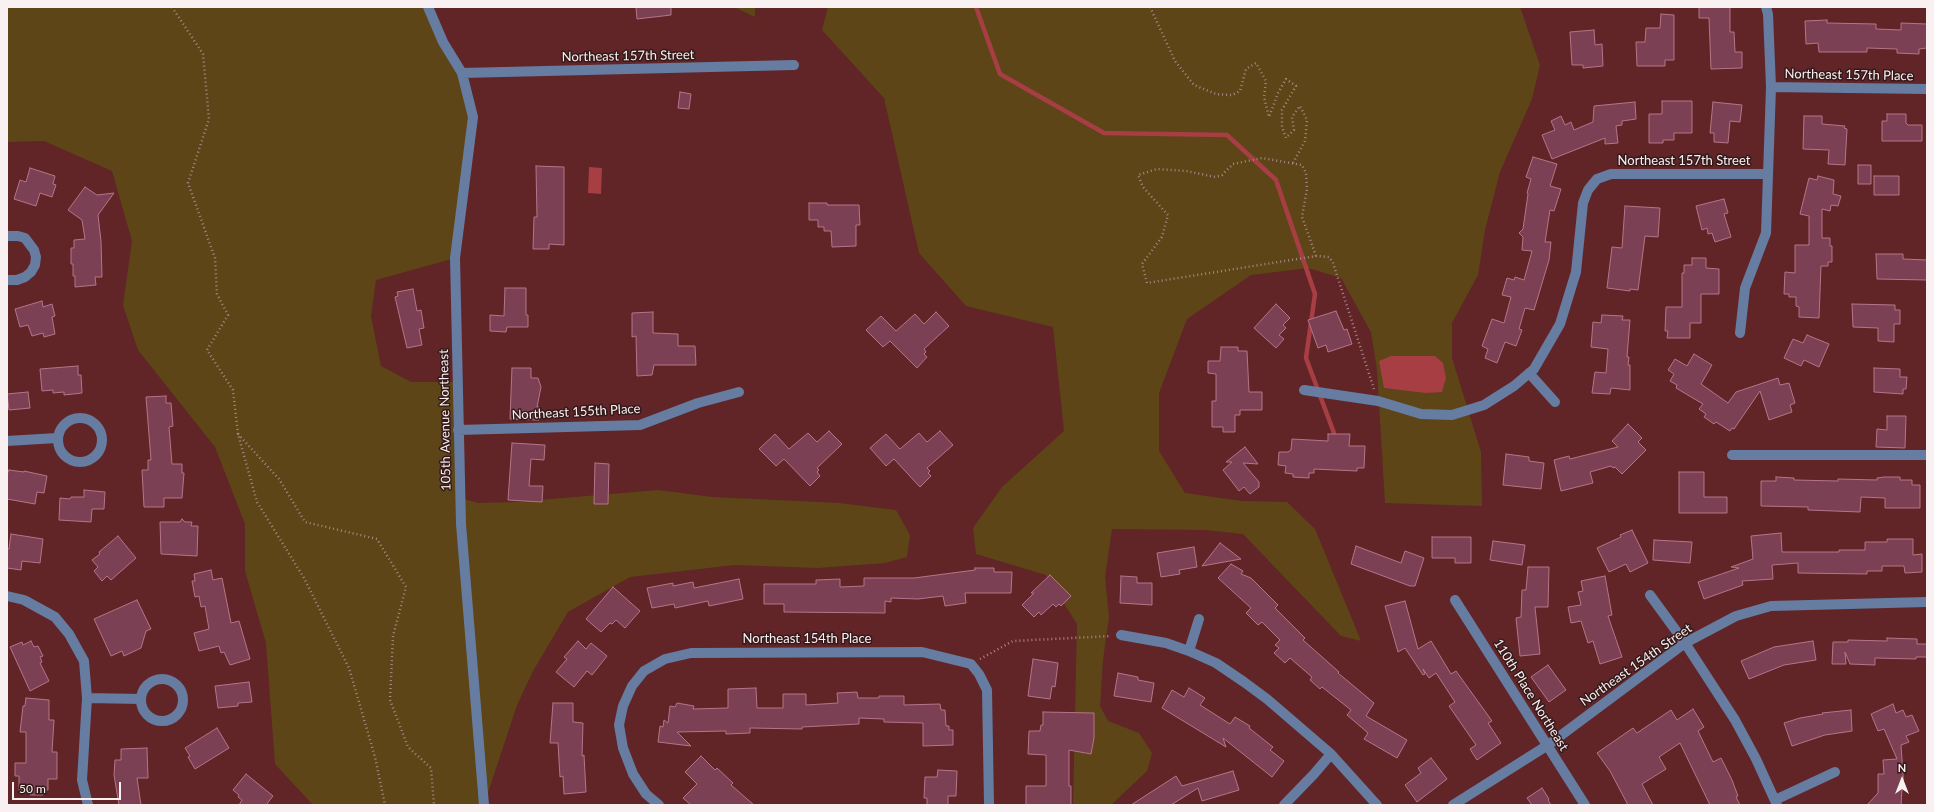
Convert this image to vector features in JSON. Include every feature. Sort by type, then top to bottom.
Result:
[{"type":"street","name":"105th Avenue Northeast","points":[[428,7],[443,42],[462,73],[473,118],[455,258],[461,524],[484,805]]},
{"type":"street","points":[[1740,333],[1744,288],[1766,233],[1766,174],[1771,87],[1768,14],[1766,7]]},
{"type":"street","name":"Northeast 157th Street","points":[[462,73],[794,65]]},
{"type":"street","name":"Northeast 157th Place","points":[[1771,87],[1927,88]]},
{"type":"street","name":"Northeast 157th Street","points":[[1304,390],[1378,401],[1421,414],[1452,415],[1484,405],[1514,386],[1534,369],[1560,324],[1576,272],[1583,203],[1588,190],[1597,179],[1611,174],[1766,174]]},
{"type":"street","points":[[7,236],[18,236],[25,238],[34,250],[36,258],[33,269],[25,277],[17,280],[7,280]]},
{"type":"street","points":[[1529,373],[1555,402]]},
{"type":"street","name":"Northeast 155th Place","points":[[458,430],[640,425],[698,403],[739,392]]},
{"type":"street","points":[[85,418],[98,426],[102,441],[97,454],[85,461],[78,462],[65,457],[61,452],[57,438],[64,424],[70,420],[85,418]]},
{"type":"street","points":[[7,441],[57,438]]},
{"type":"street","points":[[1732,455],[1927,455]]},
{"type":"street","points":[[1650,595],[1686,643],[1735,720],[1776,802],[1835,772]]},
{"type":"street","points":[[7,596],[24,600],[55,617],[69,634],[84,661],[87,698],[82,780],[88,805]]},
{"type":"street","name":"110th Place Northeast","points":[[1455,600],[1548,744],[1585,805]]},
{"type":"street","name":"Northeast 154th Street","points":[[1453,805],[1548,744],[1686,643],[1736,616],[1771,606],[1927,602]]},
{"type":"street","points":[[1189,651],[1198,618]]},
{"type":"street","points":[[1121,635],[1166,643],[1216,663],[1267,699],[1331,754],[1377,805]]},
{"type":"street","name":"Northeast 154th Place","points":[[659,805],[646,794],[634,774],[623,748],[619,725],[623,706],[632,686],[644,671],[665,659],[691,653],[922,652],[971,664]]},
{"type":"street","points":[[971,664],[979,674],[987,690],[989,805]]},
{"type":"street","points":[[163,678],[172,680],[178,686],[184,701],[182,709],[177,716],[169,720],[161,721],[153,719],[146,714],[142,707],[141,699],[143,691],[148,684],[163,678]]},
{"type":"street","points":[[87,698],[141,699]]},
{"type":"street","points":[[1284,805],[1331,754]]},
{"type":"path","points":[[172,7],[203,54],[209,119],[188,183],[215,258],[217,294],[228,315],[207,350],[233,390],[238,434],[257,502],[304,578],[349,668],[375,757],[385,805]]},
{"type":"path","points":[[1150,7],[1175,61],[1194,85],[1216,94],[1232,95],[1240,91],[1246,69],[1256,63],[1266,81],[1264,97],[1269,117],[1278,93],[1286,79],[1296,86],[1282,110],[1282,127],[1286,138],[1294,130],[1292,117],[1300,106],[1307,120],[1305,141],[1293,163]]},
{"type":"path","points":[[1316,256],[1302,217],[1306,189],[1306,173],[1302,165],[1262,158],[1233,164],[1222,174],[1215,177],[1186,171],[1157,169],[1138,175],[1143,187],[1168,215],[1162,237],[1142,264],[1147,283],[1316,256],[1329,257],[1333,263],[1378,401]]},
{"type":"path","points":[[238,434],[279,479],[305,522],[377,539],[406,587],[393,636],[390,700],[408,747],[431,768],[434,805]]},
{"type":"path","points":[[971,664],[1013,641],[1121,635]]},
{"type":"shaded area","points":[[7,7],[428,7],[462,73],[473,117],[455,258],[376,280],[371,316],[381,366],[411,382],[457,382],[460,498],[478,503],[515,502],[658,490],[712,497],[839,503],[896,510],[910,535],[907,557],[885,563],[818,568],[734,565],[630,577],[568,612],[533,671],[517,705],[484,805],[313,805],[275,764],[266,643],[245,571],[245,524],[215,447],[138,350],[123,305],[132,241],[112,171],[44,141],[7,142]]},
{"type":"shaded area","points":[[734,7],[755,7],[755,17]]},
{"type":"shaded area","points":[[828,7],[1520,7],[1540,65],[1532,99],[1500,172],[1485,230],[1478,275],[1452,323],[1452,358],[1481,452],[1482,506],[1385,503],[1377,370],[1371,332],[1341,278],[1308,268],[1251,275],[1187,319],[1159,393],[1159,451],[1185,493],[1242,501],[1287,502],[1315,529],[1361,641],[1341,636],[1243,534],[1206,530],[1112,529],[1105,577],[1109,617],[1103,660],[1100,706],[1108,721],[1139,733],[1152,753],[1147,771],[1111,805],[1073,805],[1077,624],[1046,575],[976,554],[973,528],[1002,487],[1064,431],[1053,327],[966,306],[919,253],[884,98],[822,30]]},
{"type":"shaded area","points":[[589,167],[602,168],[601,194],[588,193]]},
{"type":"shaded area","points":[[1391,356],[1435,356],[1443,363],[1446,378],[1442,392],[1426,393],[1384,388],[1379,361]]},
{"type":"building","points":[[636,7],[671,7],[671,15],[637,19]]},
{"type":"building","points":[[1699,7],[1730,7],[1730,32],[1734,32],[1735,52],[1742,52],[1742,68],[1711,69],[1709,18],[1699,18]]},
{"type":"building","points":[[1661,14],[1674,15],[1674,60],[1665,60],[1665,66],[1637,66],[1636,42],[1645,42],[1646,28],[1660,28]]},
{"type":"building","points":[[1827,20],[1827,23],[1876,24],[1876,29],[1901,30],[1901,23],[1927,24],[1927,48],[1919,49],[1919,54],[1897,53],[1897,49],[1867,48],[1867,52],[1819,52],[1818,43],[1806,44],[1805,21]]},
{"type":"building","points":[[1594,30],[1595,45],[1602,44],[1603,66],[1583,68],[1583,65],[1572,65],[1570,32]]},
{"type":"building","points":[[680,92],[691,94],[689,109],[678,108]]},
{"type":"building","points":[[1662,101],[1692,101],[1692,133],[1674,133],[1674,140],[1663,140],[1663,143],[1649,143],[1649,114],[1662,114]]},
{"type":"building","points":[[1635,102],[1636,119],[1622,121],[1622,125],[1616,126],[1618,143],[1605,144],[1605,138],[1552,159],[1542,135],[1555,130],[1551,121],[1561,116],[1565,125],[1571,122],[1574,130],[1593,122],[1594,106]]},
{"type":"building","points":[[1713,102],[1742,105],[1740,122],[1730,121],[1728,143],[1714,142],[1714,133],[1710,133]]},
{"type":"building","points":[[1887,114],[1906,114],[1906,123],[1908,125],[1922,125],[1922,141],[1882,141],[1882,121],[1887,121]]},
{"type":"building","points":[[1804,116],[1822,116],[1822,124],[1845,126],[1844,128],[1847,129],[1845,165],[1828,164],[1829,150],[1803,149]]},
{"type":"building","points":[[1533,157],[1557,164],[1550,186],[1561,189],[1554,211],[1550,210],[1545,242],[1551,242],[1549,260],[1534,310],[1525,308],[1519,329],[1522,330],[1516,346],[1505,342],[1497,363],[1485,358],[1488,349],[1482,346],[1492,319],[1504,323],[1511,297],[1502,295],[1507,278],[1514,280],[1515,277],[1524,280],[1532,251],[1522,250],[1523,237],[1519,233],[1523,229],[1527,193],[1531,179],[1526,177]]},
{"type":"building","points":[[1858,165],[1871,165],[1871,184],[1858,184]]},
{"type":"building","points":[[536,166],[564,167],[564,245],[549,244],[549,249],[533,249],[534,217],[537,217]]},
{"type":"building","points":[[30,168],[55,176],[53,184],[56,185],[52,197],[40,193],[36,206],[14,199],[20,180],[26,182]]},
{"type":"building","points":[[1818,176],[1834,180],[1833,194],[1841,196],[1838,206],[1831,205],[1830,211],[1822,209],[1822,238],[1830,238],[1830,246],[1832,246],[1832,262],[1828,262],[1828,266],[1821,266],[1819,318],[1799,317],[1799,307],[1796,306],[1796,297],[1789,297],[1789,294],[1784,294],[1785,272],[1795,273],[1795,245],[1809,245],[1809,216],[1800,214],[1809,178],[1817,180]]},
{"type":"building","points":[[1874,176],[1899,176],[1899,195],[1874,195]]},
{"type":"building","points":[[85,187],[97,195],[114,193],[98,215],[101,241],[102,277],[95,277],[96,285],[75,287],[73,264],[71,264],[71,248],[74,248],[74,240],[85,239],[82,220],[68,210]]},
{"type":"building","points":[[1724,199],[1728,213],[1724,214],[1731,237],[1715,242],[1712,233],[1708,234],[1707,228],[1702,230],[1696,206]]},
{"type":"building","points":[[809,203],[827,203],[827,205],[859,205],[860,225],[856,225],[856,246],[832,247],[831,231],[824,231],[824,227],[818,227],[818,220],[809,220]]},
{"type":"building","points":[[1625,206],[1660,208],[1658,237],[1645,236],[1638,290],[1630,289],[1630,291],[1607,288],[1612,247],[1622,248]]},
{"type":"building","points":[[1876,254],[1903,254],[1903,259],[1927,260],[1927,280],[1877,279]]},
{"type":"building","points":[[1692,258],[1706,258],[1706,268],[1719,269],[1719,294],[1701,294],[1701,323],[1690,323],[1690,338],[1667,338],[1668,331],[1665,331],[1666,307],[1682,307],[1682,273],[1684,273],[1684,265],[1692,265]]},
{"type":"building","points":[[505,288],[526,288],[526,315],[528,315],[528,327],[507,327],[506,332],[490,331],[490,315],[504,316]]},
{"type":"building","points":[[413,289],[417,311],[421,310],[424,328],[419,329],[422,345],[407,348],[395,297],[398,296],[397,292]]},
{"type":"building","points":[[42,301],[43,307],[52,304],[55,316],[52,317],[55,334],[44,337],[43,333],[32,336],[28,325],[20,327],[15,309]]},
{"type":"building","points":[[1276,304],[1290,318],[1283,325],[1286,328],[1279,335],[1284,339],[1276,348],[1254,328]]},
{"type":"building","points":[[1852,304],[1895,305],[1895,310],[1900,310],[1900,324],[1894,324],[1894,342],[1878,341],[1878,328],[1853,327]]},
{"type":"building","points":[[1336,311],[1344,330],[1347,329],[1352,344],[1328,352],[1326,345],[1318,348],[1308,320]]},
{"type":"building","points":[[653,312],[653,333],[678,334],[678,346],[695,346],[696,365],[654,365],[652,375],[637,376],[636,336],[632,337],[632,313]]},
{"type":"building","points":[[936,312],[949,326],[924,349],[926,352],[924,354],[927,357],[917,368],[890,341],[883,347],[866,330],[881,316],[896,331],[915,314],[924,324]]},
{"type":"building","points":[[1602,315],[1623,316],[1622,320],[1630,320],[1627,357],[1629,357],[1628,365],[1630,365],[1630,390],[1611,388],[1610,394],[1592,393],[1595,372],[1606,373],[1608,349],[1591,347],[1593,322],[1601,323]]},
{"type":"building","points":[[1807,335],[1829,344],[1819,367],[1804,360],[1801,366],[1784,358],[1793,339],[1803,343]]},
{"type":"building","points":[[1221,347],[1238,347],[1238,351],[1247,351],[1249,392],[1262,392],[1262,410],[1240,410],[1240,415],[1235,415],[1235,432],[1223,432],[1223,427],[1212,427],[1212,401],[1216,401],[1216,374],[1208,373],[1208,361],[1220,361]]},
{"type":"building","points":[[1694,354],[1712,365],[1701,384],[1728,403],[1736,392],[1778,378],[1780,385],[1789,383],[1795,403],[1790,405],[1792,412],[1769,420],[1760,391],[1734,429],[1732,428],[1730,431],[1716,422],[1714,424],[1704,417],[1706,414],[1699,409],[1703,404],[1676,388],[1677,385],[1670,381],[1674,374],[1668,370],[1675,359],[1687,366]]},
{"type":"building","points":[[78,366],[78,375],[81,375],[82,393],[64,395],[64,392],[53,393],[53,390],[42,391],[40,369]]},
{"type":"building","points":[[512,368],[531,368],[531,378],[538,378],[541,387],[537,407],[539,407],[539,420],[510,419]]},
{"type":"building","points":[[1874,368],[1900,369],[1900,377],[1907,377],[1906,389],[1903,389],[1903,394],[1874,392]]},
{"type":"building","points":[[28,392],[30,408],[9,410],[7,394]]},
{"type":"building","points":[[166,396],[166,403],[171,403],[173,426],[169,427],[172,464],[182,464],[182,473],[184,473],[182,498],[164,498],[164,507],[144,507],[142,470],[148,470],[148,460],[151,460],[146,397]]},
{"type":"building","points":[[1887,416],[1906,416],[1905,448],[1876,447],[1877,429],[1887,430]]},
{"type":"building","points":[[1628,424],[1642,438],[1638,442],[1646,450],[1622,474],[1615,467],[1613,468],[1611,466],[1590,472],[1593,483],[1561,491],[1554,460],[1569,456],[1570,459],[1618,447],[1612,441]]},
{"type":"building","points":[[829,431],[842,444],[817,468],[819,470],[817,472],[820,476],[810,486],[784,459],[776,466],[759,449],[775,434],[789,449],[808,433],[817,442]]},
{"type":"building","points":[[940,431],[953,445],[927,468],[930,471],[928,473],[931,476],[920,487],[894,459],[886,466],[870,448],[886,434],[900,449],[919,433],[927,442]]},
{"type":"building","points":[[1328,434],[1350,434],[1349,446],[1365,446],[1364,468],[1357,468],[1357,471],[1314,469],[1314,473],[1309,473],[1309,478],[1293,477],[1293,474],[1285,473],[1286,466],[1278,465],[1279,452],[1288,452],[1291,450],[1292,439],[1328,441]]},
{"type":"building","points":[[512,443],[545,445],[544,460],[531,459],[529,486],[543,486],[542,502],[508,500]]},
{"type":"building","points":[[1245,447],[1258,464],[1243,463],[1259,482],[1259,487],[1250,494],[1244,487],[1239,491],[1223,470],[1232,462],[1226,462]]},
{"type":"building","points":[[1506,454],[1529,457],[1529,461],[1544,463],[1541,489],[1503,485]]},
{"type":"building","points":[[595,463],[609,464],[608,504],[594,504]]},
{"type":"building","points":[[9,470],[24,471],[47,476],[44,493],[37,492],[35,504],[7,499],[7,474]]},
{"type":"building","points":[[1679,472],[1704,472],[1704,497],[1727,497],[1727,513],[1679,513]]},
{"type":"building","points":[[1776,477],[1794,478],[1794,480],[1838,481],[1838,479],[1877,480],[1877,478],[1884,477],[1900,477],[1900,480],[1912,480],[1912,485],[1920,485],[1920,508],[1885,508],[1885,498],[1861,497],[1860,512],[1808,510],[1808,507],[1761,506],[1761,481],[1776,481]]},
{"type":"building","points":[[84,490],[105,492],[104,509],[92,509],[91,522],[59,520],[60,498],[70,499],[71,497],[84,497]]},
{"type":"building","points":[[182,519],[185,522],[192,522],[191,526],[198,526],[197,556],[161,554],[160,522],[180,522]]},
{"type":"building","points":[[1632,530],[1648,563],[1630,572],[1626,564],[1609,572],[1597,548]]},
{"type":"building","points":[[1781,533],[1782,552],[1839,552],[1839,550],[1865,550],[1865,542],[1887,542],[1887,539],[1913,539],[1913,555],[1922,554],[1922,572],[1905,573],[1904,566],[1882,566],[1882,571],[1867,571],[1867,574],[1798,573],[1798,563],[1772,565],[1773,579],[1742,581],[1743,585],[1704,599],[1698,582],[1739,568],[1731,567],[1753,559],[1751,536]]},
{"type":"building","points":[[11,534],[43,539],[40,563],[22,561],[21,570],[7,568],[7,549],[9,549]]},
{"type":"building","points":[[118,536],[136,558],[111,580],[107,576],[102,581],[94,571],[98,567],[92,560]]},
{"type":"building","points":[[1432,537],[1471,537],[1471,563],[1455,563],[1455,558],[1432,558]]},
{"type":"building","points":[[1654,540],[1692,542],[1690,563],[1653,560]]},
{"type":"building","points":[[1493,541],[1525,545],[1522,565],[1490,560]]},
{"type":"building","points":[[1220,543],[1241,559],[1202,566]]},
{"type":"building","points":[[1356,546],[1401,563],[1405,551],[1424,558],[1415,586],[1410,586],[1351,564]]},
{"type":"building","points":[[1194,547],[1197,567],[1179,570],[1180,574],[1161,577],[1157,553]]},
{"type":"building","points":[[1231,564],[1243,571],[1241,574],[1251,578],[1278,605],[1275,608],[1305,638],[1303,640],[1339,672],[1338,673],[1374,703],[1366,716],[1407,740],[1397,758],[1364,739],[1368,733],[1347,715],[1351,710],[1322,687],[1320,689],[1310,680],[1312,677],[1290,658],[1285,663],[1274,653],[1279,648],[1275,645],[1280,640],[1262,622],[1258,625],[1246,613],[1251,608],[1218,578]]},
{"type":"building","points":[[1528,567],[1549,567],[1548,607],[1535,607],[1540,654],[1520,656],[1516,618],[1521,617],[1522,590],[1526,590]]},
{"type":"building","points":[[975,568],[994,568],[994,572],[1012,572],[1011,593],[965,593],[966,603],[945,606],[943,596],[918,599],[891,598],[891,602],[885,601],[885,613],[784,612],[784,604],[764,604],[764,584],[816,584],[816,580],[840,579],[840,587],[864,586],[864,578],[914,578],[975,570]]},
{"type":"building","points":[[211,570],[213,580],[222,578],[231,623],[239,621],[250,659],[230,665],[224,652],[221,653],[219,646],[199,651],[194,633],[209,629],[205,606],[201,607],[199,596],[195,597],[192,581],[195,581],[194,574]]},
{"type":"building","points":[[1050,575],[1071,596],[1061,606],[1059,604],[1056,607],[1053,604],[1041,615],[1039,612],[1034,617],[1022,605],[1034,593],[1031,593]]},
{"type":"building","points":[[1121,576],[1137,577],[1137,583],[1152,583],[1152,605],[1120,603]]},
{"type":"building","points":[[1605,576],[1612,615],[1608,616],[1622,657],[1600,664],[1593,641],[1588,643],[1581,621],[1571,623],[1568,607],[1581,605],[1578,592],[1583,591],[1581,581]]},
{"type":"building","points":[[739,579],[743,599],[709,606],[708,601],[675,608],[674,604],[652,608],[647,588],[673,583],[673,586],[693,582],[694,588]]},
{"type":"building","points":[[613,587],[640,611],[625,628],[616,620],[612,624],[610,623],[601,632],[586,619]]},
{"type":"building","points":[[137,600],[151,629],[146,631],[141,648],[124,656],[122,651],[111,656],[94,619]]},
{"type":"building","points":[[1405,601],[1418,649],[1431,641],[1451,674],[1456,671],[1492,721],[1488,723],[1501,743],[1477,760],[1470,749],[1476,745],[1449,706],[1455,702],[1436,673],[1429,678],[1423,669],[1425,674],[1423,675],[1405,648],[1398,652],[1385,606]]},
{"type":"building","points":[[1887,638],[1917,639],[1917,644],[1927,644],[1927,657],[1916,657],[1916,659],[1875,658],[1875,665],[1850,664],[1845,652],[1846,664],[1832,664],[1833,642],[1848,642],[1848,640],[1887,641]]},
{"type":"building","points":[[31,641],[34,647],[38,646],[43,656],[40,657],[42,662],[40,663],[49,681],[30,691],[10,647],[22,642],[23,645]]},
{"type":"building","points":[[578,641],[586,649],[591,643],[607,656],[592,675],[587,671],[574,687],[556,672],[567,659],[564,657]]},
{"type":"building","points":[[1813,641],[1816,660],[1784,665],[1749,679],[1741,661],[1774,647]]},
{"type":"building","points":[[1033,659],[1058,663],[1055,687],[1052,686],[1050,699],[1028,696]]},
{"type":"building","points":[[1548,665],[1566,690],[1549,702],[1531,677]]},
{"type":"building","points":[[1118,673],[1138,677],[1138,680],[1154,683],[1151,702],[1114,696]]},
{"type":"building","points":[[249,682],[252,702],[238,703],[238,706],[218,708],[215,686]]},
{"type":"building","points":[[756,688],[757,708],[783,708],[783,694],[806,694],[806,705],[838,703],[837,693],[857,692],[858,698],[904,696],[904,705],[940,704],[941,710],[945,710],[946,726],[949,726],[949,730],[953,730],[953,745],[923,746],[923,723],[884,722],[884,719],[859,718],[859,724],[802,727],[802,729],[750,728],[750,733],[726,734],[726,731],[677,732],[691,746],[658,742],[660,726],[663,727],[664,720],[668,723],[670,706],[675,707],[677,703],[694,706],[693,709],[728,708],[728,689]]},
{"type":"building","points":[[1189,688],[1205,698],[1200,705],[1230,724],[1235,717],[1250,726],[1249,728],[1273,747],[1270,750],[1284,761],[1272,777],[1223,738],[1226,747],[1162,708],[1172,690],[1184,697]]},
{"type":"building","points":[[26,698],[49,700],[49,720],[54,720],[52,752],[57,752],[57,779],[48,779],[48,790],[43,790],[43,795],[30,795],[30,790],[19,790],[19,776],[15,776],[15,763],[26,763],[26,732],[20,732],[23,706],[25,706]]},
{"type":"building","points":[[553,703],[573,703],[573,722],[583,723],[582,756],[584,755],[586,792],[564,794],[563,776],[560,777],[558,743],[550,743]]},
{"type":"building","points":[[1893,704],[1896,713],[1903,710],[1906,717],[1912,715],[1919,731],[1906,736],[1909,742],[1901,745],[1904,789],[1902,789],[1901,805],[1867,805],[1878,793],[1878,774],[1884,774],[1883,760],[1897,759],[1884,729],[1878,731],[1871,714]]},
{"type":"building","points":[[1693,709],[1704,727],[1698,731],[1713,762],[1721,758],[1732,780],[1738,796],[1736,797],[1740,805],[1710,805],[1680,743],[1659,757],[1666,769],[1642,784],[1653,805],[1628,805],[1610,771],[1597,753],[1633,728],[1637,733],[1671,710],[1677,720]]},
{"type":"building","points":[[1851,710],[1852,731],[1825,735],[1792,746],[1784,723],[1800,718],[1823,714],[1822,713]]},
{"type":"building","points":[[1043,712],[1094,713],[1094,738],[1091,754],[1069,750],[1069,786],[1071,786],[1071,805],[1026,805],[1026,786],[1046,786],[1046,755],[1028,754],[1029,731],[1040,731],[1041,725],[1043,725]]},
{"type":"building","points":[[217,728],[229,748],[195,769],[185,748]]},
{"type":"building","points":[[147,748],[148,778],[137,778],[141,805],[119,805],[114,775],[115,760],[121,760],[121,749]]},
{"type":"building","points":[[701,756],[715,770],[717,768],[733,783],[731,785],[754,805],[691,805],[683,798],[697,784],[685,772]]},
{"type":"building","points":[[1431,758],[1447,779],[1417,802],[1405,785],[1421,773],[1418,768]]},
{"type":"building","points":[[938,770],[957,771],[956,796],[948,796],[948,805],[927,805],[927,798],[924,798],[925,777],[937,777]]},
{"type":"building","points":[[1233,771],[1239,790],[1202,801],[1198,788],[1171,805],[1131,805],[1176,776],[1182,786]]},
{"type":"building","points":[[246,774],[273,796],[266,805],[239,805],[242,800],[233,790]]},
{"type":"building","points":[[1542,788],[1551,805],[1532,805],[1527,798]]},
{"type":"waterway","points":[[976,7],[1000,74],[1104,133],[1227,135],[1276,180],[1315,294],[1306,358],[1334,433]]}]
